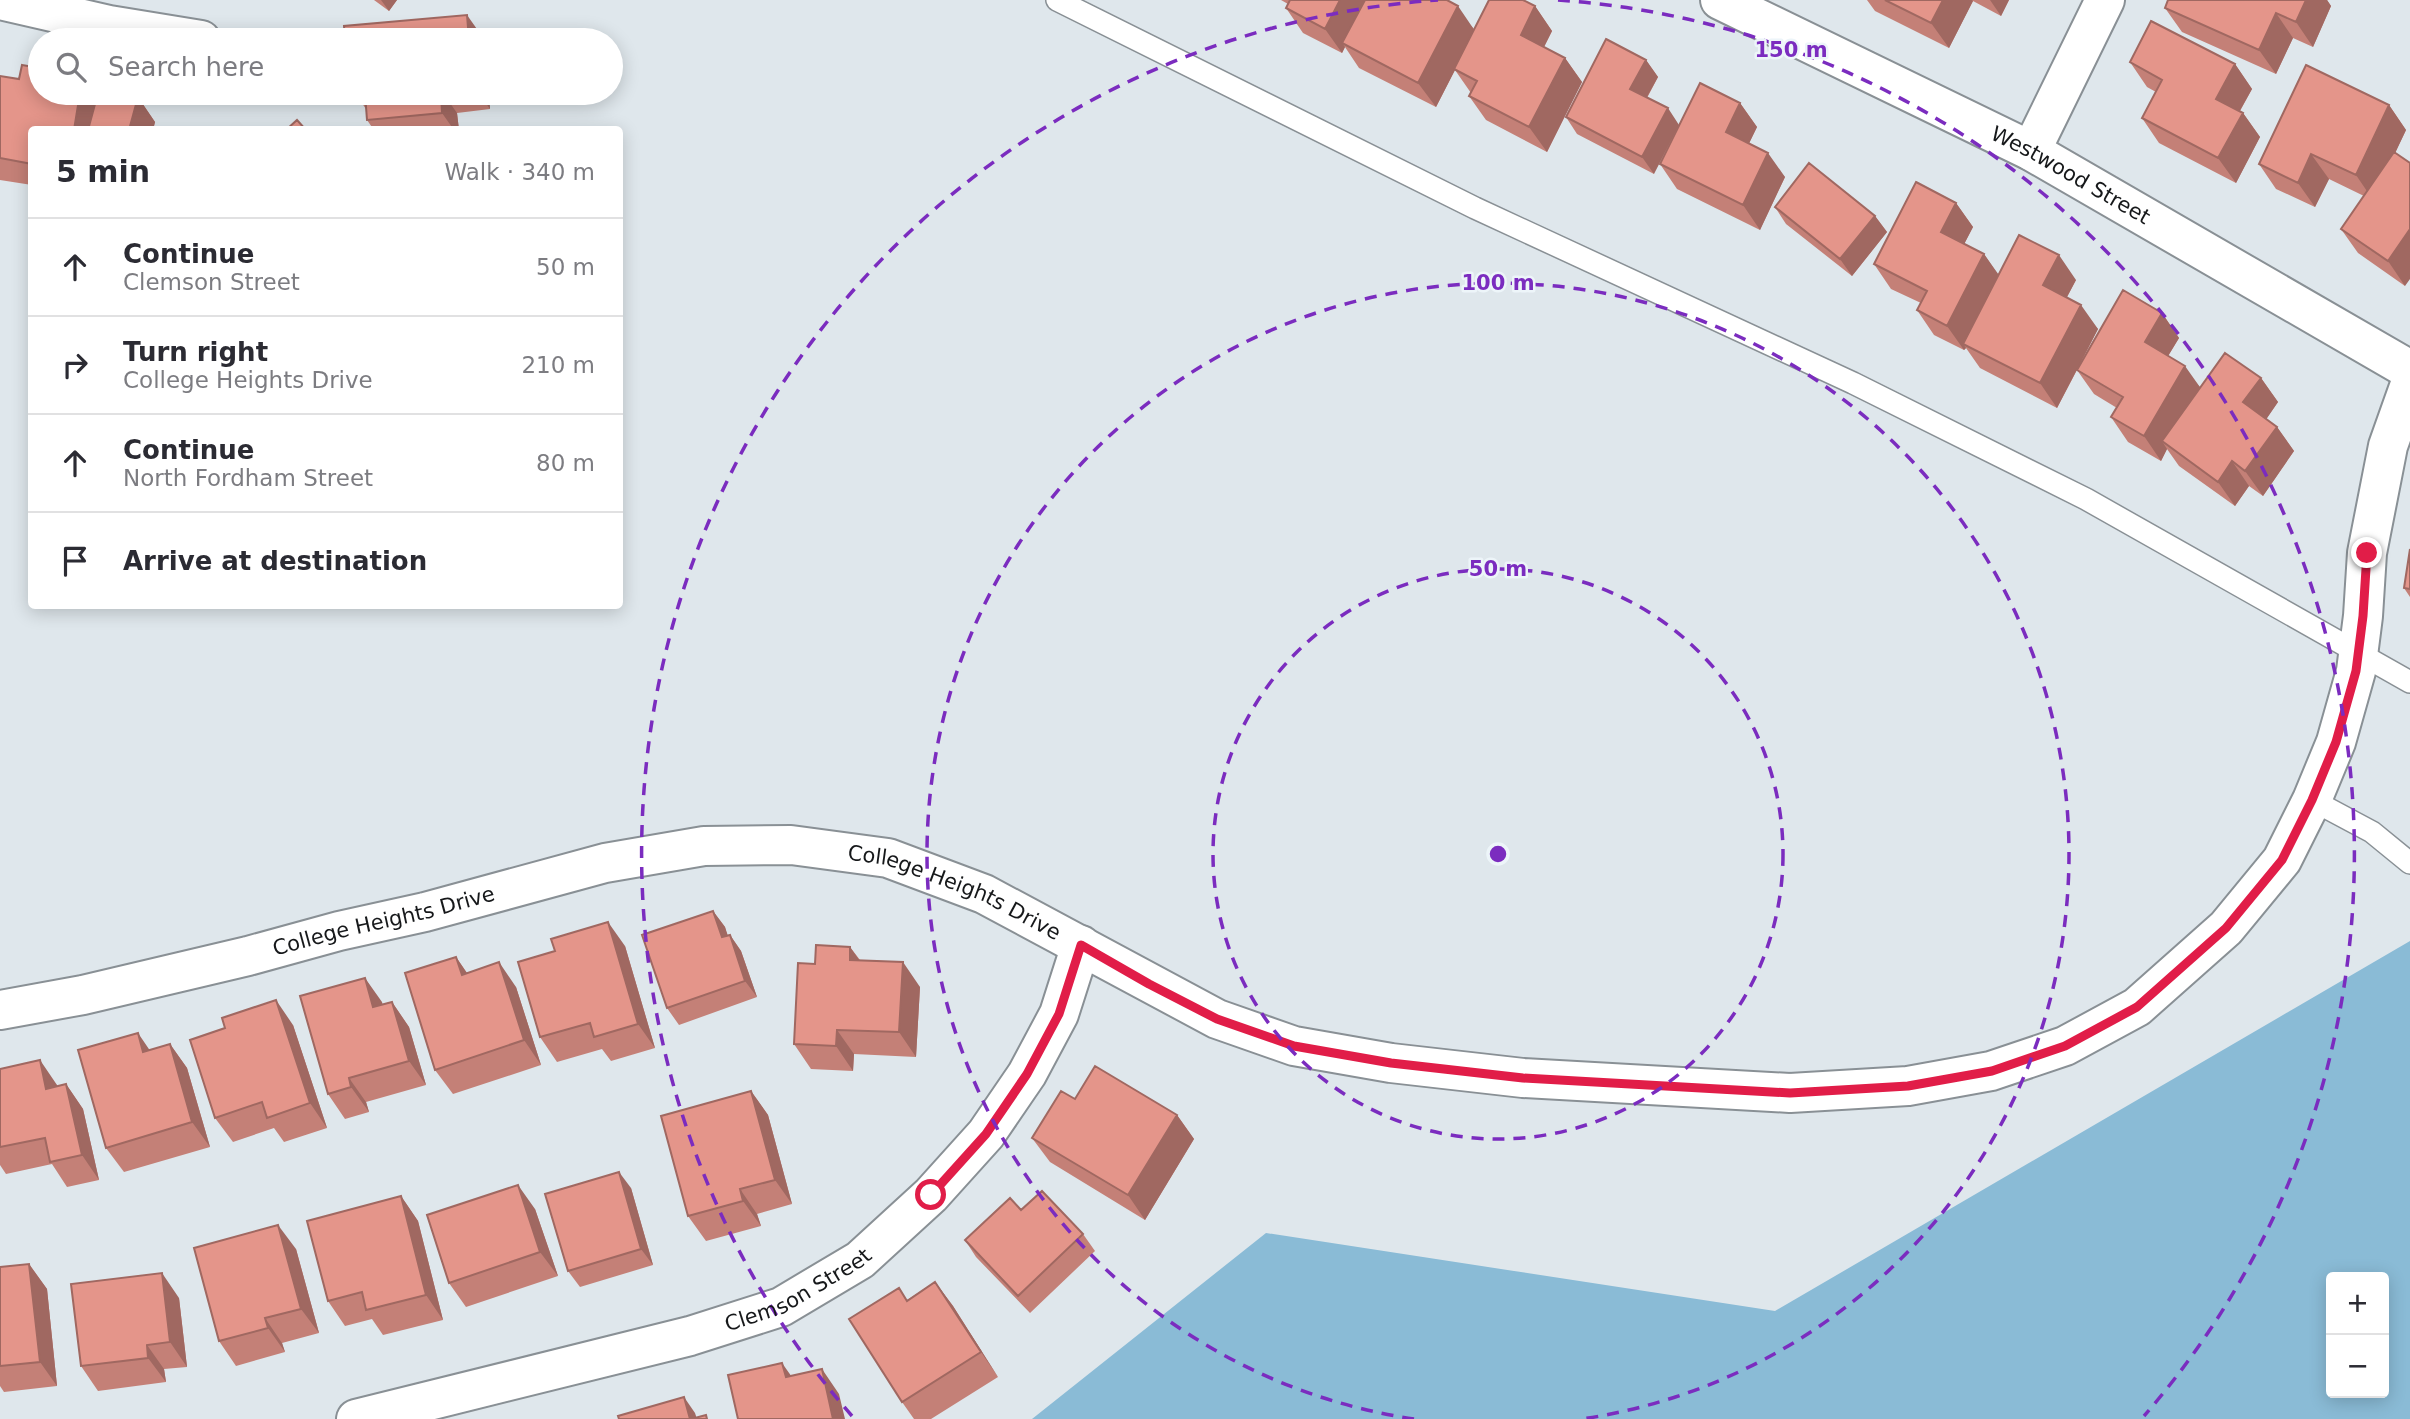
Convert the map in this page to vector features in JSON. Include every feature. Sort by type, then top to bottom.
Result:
[{"type":"street","points":[[0,0],[132,28]]},
{"type":"street","name":"Westwood Street","points":[[1720,0],[2031,151],[2410,370]]},
{"type":"street","points":[[2031,151],[2105,0]]},
{"type":"street","name":"College Heights Drive","points":[[0,1010],[83,995],[235,959],[339,931],[425,912],[605,863],[704,846],[791,845],[888,858],[984,894],[1217,1019],[1294,1046],[1391,1063],[1523,1078],[1790,1093],[1908,1086],[1992,1071],[2065,1046],[2137,1007],[2226,928],[2282,860],[2312,800],[2336,742],[2356,671],[2367,553],[2388,446],[2410,384]]},
{"type":"street","name":"Clemson Street","points":[[356,1419],[677,1339],[781,1307],[860,1260],[931,1195],[986,1134],[1027,1074],[1059,1014],[1081,945]]},
{"type":"lane","points":[[1058,0],[1475,208],[1853,383],[2086,499],[2410,682]]},
{"type":"lane","points":[[2312,800],[2372,832],[2410,863]]},
{"type":"shaded area","points":[[2410,941],[2410,1419],[1032,1419],[1266,1233],[1775,1311]]},
{"type":"building","points":[[1290,0],[1340,0],[1325,29],[1286,8]]},
{"type":"building","points":[[1365,0],[1447,0],[1458,6],[1418,83],[1342,43]]},
{"type":"building","points":[[1489,0],[1523,0],[1535,6],[1521,35],[1565,58],[1529,127],[1469,96],[1477,81],[1454,69]]},
{"type":"building","points":[[1885,0],[1943,0],[1931,23]]},
{"type":"building","points":[[2168,0],[2306,0],[2296,22],[2276,13],[2259,50],[2165,8]]},
{"type":"building","points":[[467,15],[468,28],[344,28]]},
{"type":"building","points":[[2151,21],[2235,64],[2216,99],[2243,113],[2218,158],[2142,118],[2162,80],[2130,62]]},
{"type":"building","points":[[1606,39],[1646,60],[1630,89],[1668,108],[1642,157],[1566,117]]},
{"type":"building","points":[[22,65],[28,66],[28,105],[78,105],[75,126],[28,126],[28,163],[0,158],[0,76],[19,79]]},
{"type":"building","points":[[2306,65],[2389,105],[2356,175],[2311,154],[2298,183],[2259,164]]},
{"type":"building","points":[[1700,83],[1740,103],[1726,132],[1768,153],[1743,205],[1660,164]]},
{"type":"building","points":[[95,105],[136,105],[130,126],[89,126]]},
{"type":"building","points":[[366,105],[442,105],[442,113],[367,120]]},
{"type":"building","points":[[297,120],[302,126],[290,126]]},
{"type":"building","points":[[2394,152],[2410,163],[2410,229],[2388,261],[2341,229]]},
{"type":"building","points":[[1809,163],[1875,216],[1840,259],[1775,207]]},
{"type":"building","points":[[1916,182],[1956,203],[1941,232],[1984,254],[1947,326],[1917,310],[1927,291],[1874,264]]},
{"type":"building","points":[[2019,235],[2059,255],[2043,285],[2081,305],[2040,383],[1963,344]]},
{"type":"building","points":[[2123,290],[2162,313],[2145,342],[2185,366],[2144,436],[2111,417],[2123,397],[2077,370]]},
{"type":"building","points":[[2225,353],[2261,378],[2243,402],[2277,427],[2245,471],[2232,461],[2218,482],[2162,441]]},
{"type":"building","points":[[2410,549],[2410,589],[2404,588]]},
{"type":"building","points":[[713,911],[722,937],[730,935],[745,981],[667,1008],[642,935]]},
{"type":"building","points":[[608,922],[638,1024],[594,1037],[590,1023],[540,1037],[518,962],[555,951],[551,939]]},
{"type":"building","points":[[816,945],[850,947],[850,960],[903,962],[899,1032],[837,1030],[836,1046],[794,1044],[798,963],[815,964]]},
{"type":"building","points":[[456,957],[462,975],[499,962],[524,1040],[435,1070],[405,973]]},
{"type":"building","points":[[365,978],[373,1007],[392,1002],[409,1061],[349,1078],[351,1087],[328,1094],[300,996]]},
{"type":"building","points":[[276,1000],[310,1103],[267,1118],[262,1102],[215,1118],[190,1040],[225,1028],[222,1018]]},
{"type":"building","points":[[138,1033],[143,1052],[170,1044],[192,1122],[106,1148],[78,1050]]},
{"type":"building","points":[[40,1060],[46,1089],[66,1084],[82,1155],[50,1162],[45,1138],[0,1147],[0,1069]]},
{"type":"building","points":[[1095,1066],[1177,1115],[1128,1195],[1032,1138],[1061,1091],[1075,1099]]},
{"type":"building","points":[[751,1091],[775,1180],[740,1189],[743,1201],[688,1216],[661,1116]]},
{"type":"building","points":[[619,1172],[641,1249],[568,1271],[545,1194]]},
{"type":"building","points":[[518,1185],[540,1252],[449,1283],[427,1215]]},
{"type":"building","points":[[1042,1191],[1083,1234],[1018,1296],[965,1240],[1010,1198],[1021,1210]]},
{"type":"building","points":[[401,1196],[426,1295],[366,1310],[362,1292],[328,1301],[307,1221]]},
{"type":"building","points":[[278,1225],[301,1309],[265,1318],[268,1328],[219,1341],[194,1248]]},
{"type":"building","points":[[29,1264],[40,1362],[0,1366],[0,1267]]},
{"type":"building","points":[[162,1273],[170,1342],[147,1345],[148,1358],[81,1366],[71,1284]]},
{"type":"building","points":[[935,1282],[981,1352],[902,1402],[849,1319],[899,1288],[907,1301]]},
{"type":"building","points":[[782,1363],[786,1377],[822,1369],[833,1419],[738,1419],[728,1375]]},
{"type":"building","points":[[684,1397],[690,1419],[619,1419],[618,1416]]},
{"type":"building","points":[[706,1415],[707,1419],[691,1419]]},
{"type":"route","points":[[931,1195],[986,1134],[1027,1074],[1059,1014],[1081,945],[1217,1019],[1294,1046],[1391,1063],[1523,1078],[1790,1093],[1908,1086],[1992,1071],[2065,1046],[2137,1007],[2226,928],[2282,860],[2312,800],[2336,742],[2356,671],[2367,553]]}]
